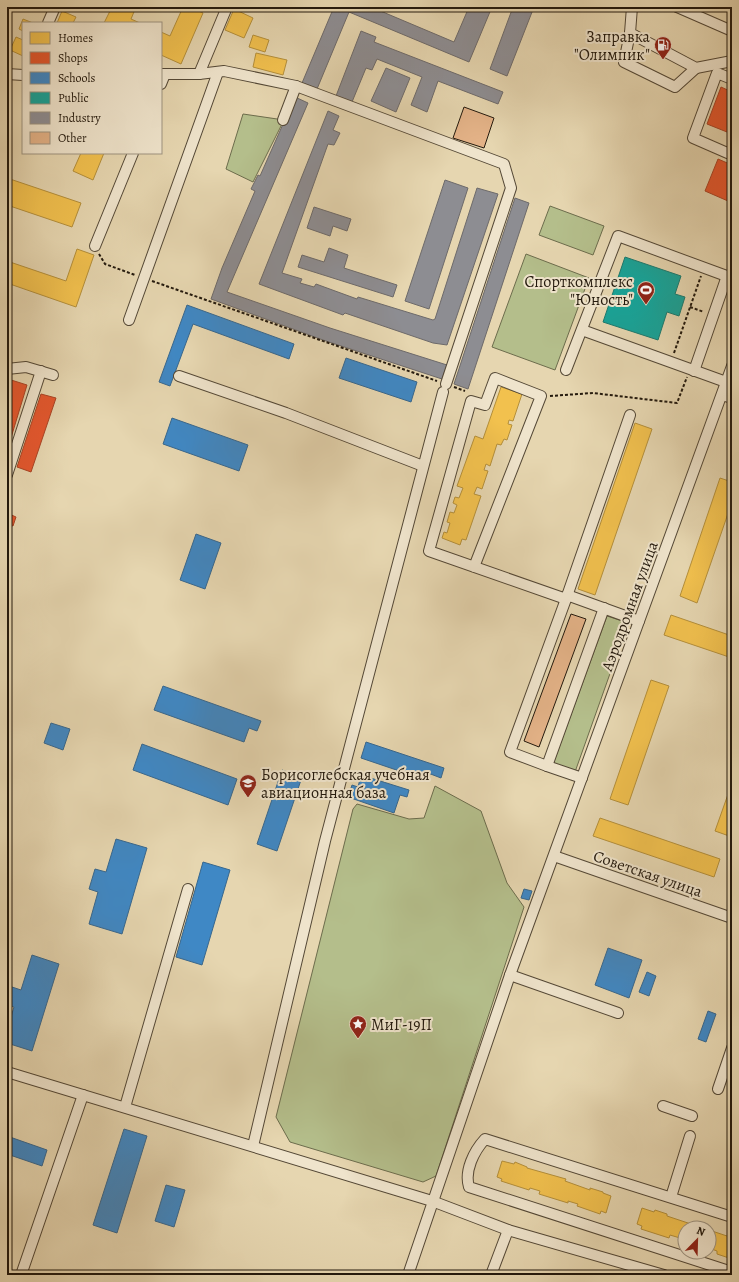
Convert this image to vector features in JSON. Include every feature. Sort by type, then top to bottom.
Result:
[{"type":"street","points":[[48,22],[55,7]]},
{"type":"street","points":[[198,74],[227,7]]},
{"type":"street","points":[[632,7],[630,33],[624,62],[675,88],[696,68],[732,61]]},
{"type":"street","points":[[677,7],[732,31]]},
{"type":"street","points":[[630,33],[696,68]]},
{"type":"street","points":[[163,74],[198,74],[224,71],[296,86],[504,164],[511,188],[445,388],[325,841],[253,1146]]},
{"type":"street","points":[[129,320],[218,72]]},
{"type":"street","points":[[732,79],[717,73],[693,138],[732,155]]},
{"type":"street","points":[[7,74],[22,75]]},
{"type":"street","points":[[282,120],[296,86]]},
{"type":"street","points":[[95,246],[133,154]]},
{"type":"street","points":[[566,370],[618,236],[730,277],[690,369]]},
{"type":"street","points":[[582,330],[726,382]]},
{"type":"street","name":"Аэродромная улица","points":[[408,1275],[432,1201],[540,889],[554,856],[732,366]]},
{"type":"street","points":[[7,369],[26,367],[53,374]]},
{"type":"street","points":[[7,475],[41,371]]},
{"type":"street","points":[[179,376],[286,413],[424,466]]},
{"type":"street","points":[[474,567],[541,396],[494,378],[484,405],[471,401],[429,551],[474,567],[566,597],[604,608],[639,621]]},
{"type":"street","points":[[722,395],[732,398]]},
{"type":"street","points":[[582,778],[510,752],[630,415]]},
{"type":"street","points":[[547,766],[604,608]]},
{"type":"street","name":"Советская улица","points":[[554,856],[732,918]]},
{"type":"street","points":[[125,1107],[188,889]]},
{"type":"street","points":[[510,975],[618,1013]]},
{"type":"street","points":[[718,1089],[732,1048]]},
{"type":"street","points":[[7,1072],[432,1201],[508,1230],[661,1275]]},
{"type":"street","points":[[21,1275],[83,1095]]},
{"type":"street","points":[[663,1106],[692,1116]]},
{"type":"street","points":[[670,1197],[690,1136]]},
{"type":"street","points":[[732,1217],[485,1139],[477,1148],[470,1165],[467,1181],[469,1188],[732,1272]]},
{"type":"street","points":[[491,1275],[508,1230]]},
{"type":"path","points":[[95,246],[105,264],[445,388],[465,391]]},
{"type":"path","points":[[671,362],[704,267]]},
{"type":"path","points":[[690,307],[707,313]]},
{"type":"path","points":[[541,396],[593,393],[677,403],[690,369]]},
{"type":"green space","points":[[243,114],[284,120],[253,182],[226,169]]},
{"type":"green space","points":[[550,206],[604,226],[593,255],[539,235]]},
{"type":"green space","points":[[526,254],[589,278],[555,370],[492,347]]},
{"type":"green space","points":[[607,616],[628,623],[575,772],[553,764]]},
{"type":"green space","points":[[435,786],[481,811],[507,883],[524,907],[436,1176],[423,1182],[290,1142],[276,1117],[353,809],[357,804],[409,819],[424,818]]},
{"type":"building: Homes","points":[[112,7],[136,7],[131,19],[138,22],[104,22]]},
{"type":"building: Homes","points":[[183,7],[190,7],[203,13],[181,64],[162,55],[162,32],[170,36]]},
{"type":"building: Homes","points":[[234,9],[253,18],[244,38],[225,30]]},
{"type":"building: Homes","points":[[62,11],[76,17],[74,22],[57,22]]},
{"type":"building: Homes","points":[[23,19],[30,22],[22,22],[22,30],[19,29]]},
{"type":"building: Homes","points":[[253,35],[269,40],[265,52],[249,47]]},
{"type":"building: Homes","points":[[16,37],[22,40],[22,56],[10,50]]},
{"type":"building: Homes","points":[[256,53],[287,60],[283,75],[253,67]]},
{"type":"building: Homes","points":[[81,154],[104,154],[93,180],[73,171]]},
{"type":"building: Homes","points":[[7,178],[81,203],[72,227],[7,205]]},
{"type":"building: Homes","points":[[77,249],[94,255],[76,307],[7,283],[7,261],[66,281]]},
{"type":"building: Homes","points":[[501,387],[522,394],[513,421],[509,420],[508,424],[512,425],[507,440],[504,439],[501,445],[497,444],[490,466],[486,464],[484,470],[488,471],[482,489],[477,487],[474,494],[481,496],[466,540],[462,539],[460,545],[442,538],[444,532],[447,533],[450,523],[447,522],[450,512],[454,513],[457,505],[453,503],[455,497],[459,498],[463,488],[457,486],[475,436],[483,439]]},
{"type":"building: Homes","points":[[635,423],[652,429],[595,595],[578,589]]},
{"type":"building: Homes","points":[[720,478],[732,482],[732,502],[697,603],[680,596]]},
{"type":"building: Homes","points":[[671,615],[732,636],[732,658],[664,635]]},
{"type":"building: Homes","points":[[651,680],[669,686],[628,805],[610,799]]},
{"type":"building: Homes","points":[[732,783],[732,837],[715,831]]},
{"type":"building: Homes","points":[[600,818],[720,859],[714,877],[593,836]]},
{"type":"building: Homes","points":[[502,1161],[514,1164],[515,1162],[527,1168],[566,1179],[565,1181],[590,1190],[590,1188],[603,1192],[611,1196],[606,1213],[601,1211],[600,1214],[577,1206],[578,1204],[568,1201],[568,1203],[539,1194],[540,1191],[530,1188],[529,1190],[501,1181],[502,1179],[497,1177]]},
{"type":"building: Homes","points":[[642,1208],[654,1212],[655,1210],[679,1220],[677,1220],[677,1237],[670,1235],[669,1238],[641,1229],[642,1226],[637,1224]]},
{"type":"building: Homes","points":[[717,1233],[730,1237],[730,1235],[732,1236],[732,1259],[717,1254]]},
{"type":"building: Shops","points":[[721,87],[732,92],[732,134],[707,124]]},
{"type":"building: Shops","points":[[718,159],[732,165],[732,192],[728,201],[705,191]]},
{"type":"building: Shops","points":[[8,379],[27,385],[7,451],[7,382]]},
{"type":"building: Shops","points":[[41,394],[56,398],[31,472],[17,467]]},
{"type":"building: Shops","points":[[7,513],[16,517],[13,526],[7,524]]},
{"type":"building: Schools","points":[[187,305],[294,344],[289,359],[193,324],[170,386],[159,382]]},
{"type":"building: Schools","points":[[346,358],[417,382],[411,402],[339,378]]},
{"type":"building: Schools","points":[[172,418],[248,445],[239,471],[163,444]]},
{"type":"building: Schools","points":[[196,534],[221,543],[205,589],[180,580]]},
{"type":"building: Schools","points":[[163,686],[261,721],[257,731],[249,728],[244,742],[154,710]]},
{"type":"building: Schools","points":[[51,723],[70,729],[63,750],[44,743]]},
{"type":"building: Schools","points":[[366,742],[444,768],[441,778],[428,773],[426,780],[361,758]]},
{"type":"building: Schools","points":[[142,744],[237,779],[228,805],[133,770]]},
{"type":"building: Schools","points":[[282,770],[302,777],[277,851],[257,844]]},
{"type":"building: Schools","points":[[361,775],[409,790],[407,797],[400,795],[394,813],[348,797],[352,785],[358,787]]},
{"type":"building: Schools","points":[[116,839],[147,848],[122,934],[89,924],[98,892],[89,889],[95,869],[106,872]]},
{"type":"building: Schools","points":[[203,862],[230,870],[202,965],[176,957]]},
{"type":"building: Schools","points":[[524,889],[532,891],[529,900],[521,898]]},
{"type":"building: Schools","points":[[608,948],[642,960],[629,998],[595,985]]},
{"type":"building: Schools","points":[[32,955],[59,964],[32,1051],[7,1043],[7,1030],[14,1007],[7,1005],[7,991],[9,986],[21,990]]},
{"type":"building: Schools","points":[[647,972],[656,976],[649,996],[639,992]]},
{"type":"building: Schools","points":[[708,1011],[716,1014],[706,1042],[698,1039]]},
{"type":"building: Schools","points":[[124,1129],[147,1136],[117,1233],[93,1225]]},
{"type":"building: Schools","points":[[7,1136],[47,1150],[42,1166],[7,1154]]},
{"type":"building: Schools","points":[[166,1185],[185,1190],[174,1227],[155,1221]]},
{"type":"building: Public","name":"Спорткомплекс \"Юность\"","points":[[625,257],[681,276],[675,294],[685,297],[679,316],[667,312],[658,340],[603,322]]},
{"type":"building: Industry","points":[[334,7],[371,7],[454,42],[469,7],[492,7],[469,62],[349,12],[317,89],[302,83]]},
{"type":"building: Industry","points":[[513,7],[534,7],[507,76],[490,69]]},
{"type":"building: Industry","points":[[361,31],[376,37],[374,42],[503,92],[498,104],[438,81],[427,112],[411,105],[422,77],[377,59],[372,70],[366,68],[352,102],[336,96]]},
{"type":"building: Industry","points":[[386,68],[410,78],[396,112],[371,101]]},
{"type":"building: Industry","points":[[295,97],[308,103],[227,292],[330,328],[447,365],[442,379],[323,340],[211,299],[222,268],[255,191],[251,189],[258,175],[260,176]]},
{"type":"building: Industry","points":[[328,111],[339,116],[333,130],[340,133],[334,145],[328,144],[282,273],[302,279],[300,283],[314,287],[316,284],[357,299],[358,297],[433,320],[435,319],[477,188],[498,194],[447,345],[433,343],[345,313],[343,315],[259,284]]},
{"type":"building: Industry","points":[[445,180],[468,188],[429,309],[405,301]]},
{"type":"building: Industry","points":[[515,198],[529,203],[468,389],[454,384]]},
{"type":"building: Industry","points":[[314,207],[351,219],[347,231],[333,226],[330,236],[307,228]]},
{"type":"building: Industry","points":[[329,248],[348,255],[344,268],[397,285],[393,297],[298,267],[302,255],[324,262]]},
{"type":"building: Other","points":[[464,107],[494,118],[484,148],[453,138]]},
{"type":"building: Other","points":[[571,614],[586,619],[539,747],[524,741]]},
{"type":"place","name":"Заправка \"Олимпик\"","points":[[663,60]]},
{"type":"place","name":"Спорткомплекс \"Юность\"","points":[[646,305]]},
{"type":"place","name":"Борисоглебская учебная авиационная база","points":[[248,798]]},
{"type":"place","name":"МиГ-19П","points":[[358,1039]]}]
